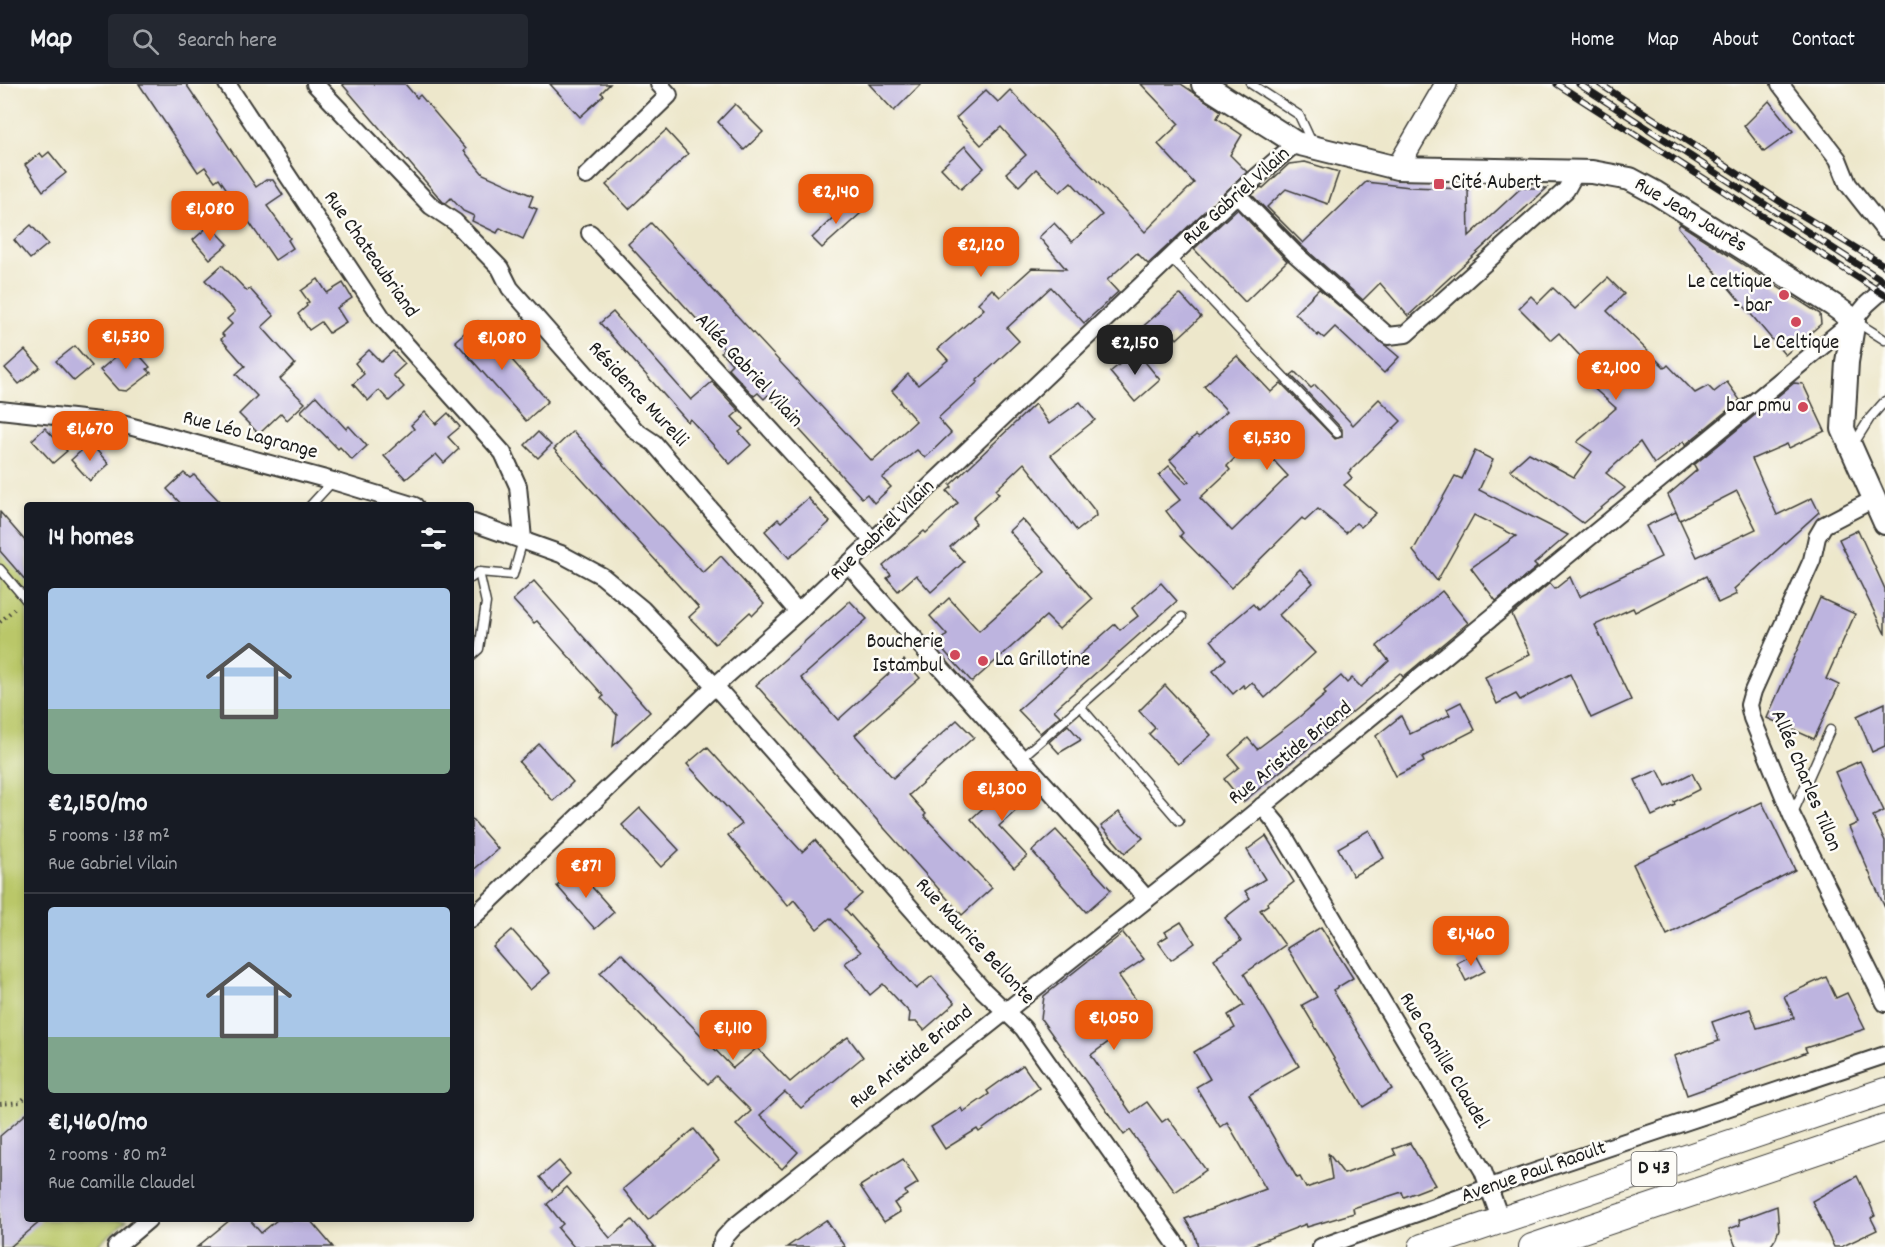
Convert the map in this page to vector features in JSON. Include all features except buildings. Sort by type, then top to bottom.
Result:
[{"type":"main road","name":"Rue Jean Jaurès","points":[[1203,84],[1306,146],[1397,168],[1576,172],[1619,176],[1640,183],[1854,320]]},
{"type":"main road","points":[[1854,320],[1847,362],[1843,429],[1885,523]]},
{"type":"main road","name":"Avenue Paul Raoult","points":[[1422,1247],[1885,1091]]},
{"type":"main road","name":"D 43","points":[[1532,1247],[1885,1128]]},
{"type":"street","name":"Rue Chateaubriand","points":[[227,84],[383,319],[503,453],[518,486],[523,539]]},
{"type":"street","name":"Résidence Murelli","points":[[315,84],[431,206],[455,222],[500,268],[510,288],[636,432],[654,443],[798,612]]},
{"type":"street","points":[[586,176],[669,95],[659,84]]},
{"type":"street","points":[[1397,168],[1446,84]]},
{"type":"street","points":[[1780,84],[1838,159],[1848,184],[1885,231]]},
{"type":"street","name":"Rue Gabriel Vilain","points":[[474,916],[715,686],[798,612],[1237,194],[1306,146]]},
{"type":"street","points":[[1237,194],[1295,254],[1388,336],[1406,334],[1566,190],[1576,172]]},
{"type":"street","name":"Allée Gabriel Vilain","points":[[590,233],[873,541]]},
{"type":"street","name":"Rue Aristide Briand","points":[[720,1247],[724,1238],[734,1227],[1262,806],[1854,320],[1885,288]]},
{"type":"street","name":"Rue Léo Lagrange","points":[[0,410],[118,423],[402,502]]},
{"type":"street","name":"Allée Charles Tillon","points":[[1874,499],[1824,525],[1817,537],[1812,560],[1749,705],[1752,718],[1792,816],[1885,1003]]},
{"type":"street","points":[[478,524],[561,554],[602,576],[642,609],[715,686]]},
{"type":"street","points":[[848,564],[1148,899]]},
{"type":"street","name":"Rue Maurice Bellonte","points":[[715,686],[983,990],[1023,1028],[1178,1247]]},
{"type":"street","name":"Rue Camille Claudel","points":[[1262,806],[1277,824],[1483,1172],[1501,1221]]},
{"type":"street","name":"Avenue Paul Raoult","points":[[1321,1247],[1490,1187],[1885,1055]]},
{"type":"street","points":[[116,1247],[146,1222]]},
{"type":"lane","points":[[1251,84],[1299,115],[1306,146]]},
{"type":"lane","points":[[1171,258],[1337,433]]},
{"type":"lane","points":[[1854,320],[1885,340]]},
{"type":"lane","points":[[1852,448],[1870,418],[1885,401]]},
{"type":"lane","points":[[314,502],[333,481]]},
{"type":"lane","points":[[474,576],[479,572],[513,575],[523,539]]},
{"type":"lane","points":[[0,569],[24,598]]},
{"type":"lane","points":[[474,653],[479,649],[486,603],[479,572]]},
{"type":"lane","points":[[1021,758],[1182,617]]},
{"type":"lane","points":[[1080,706],[1179,822]]},
{"type":"lane","points":[[1792,816],[1830,730]]},
{"type":"path","points":[[0,622],[24,602]]},
{"type":"path","points":[[0,1104],[20,1102],[24,1099]]},
{"type":"green space","points":[[0,518],[24,545],[24,1222],[125,1222],[95,1247],[0,1247]]},
{"type":"railway","points":[[1557,84],[1885,295]]},
{"type":"railway","points":[[1579,84],[1885,282]]},
{"type":"railway","points":[[1600,84],[1784,204],[1885,266]]},
{"type":"place","name":"Cité Aubert","points":[[1439,184]]},
{"type":"place","name":"Le celtique - bar","points":[[1784,295]]},
{"type":"place","name":"Le Celtique","points":[[1796,322]]},
{"type":"place","name":"bar pmu","points":[[1803,407]]},
{"type":"place","name":"Boucherie Istambul","points":[[955,655]]},
{"type":"place","name":"La Grillotine","points":[[983,661]]}]
